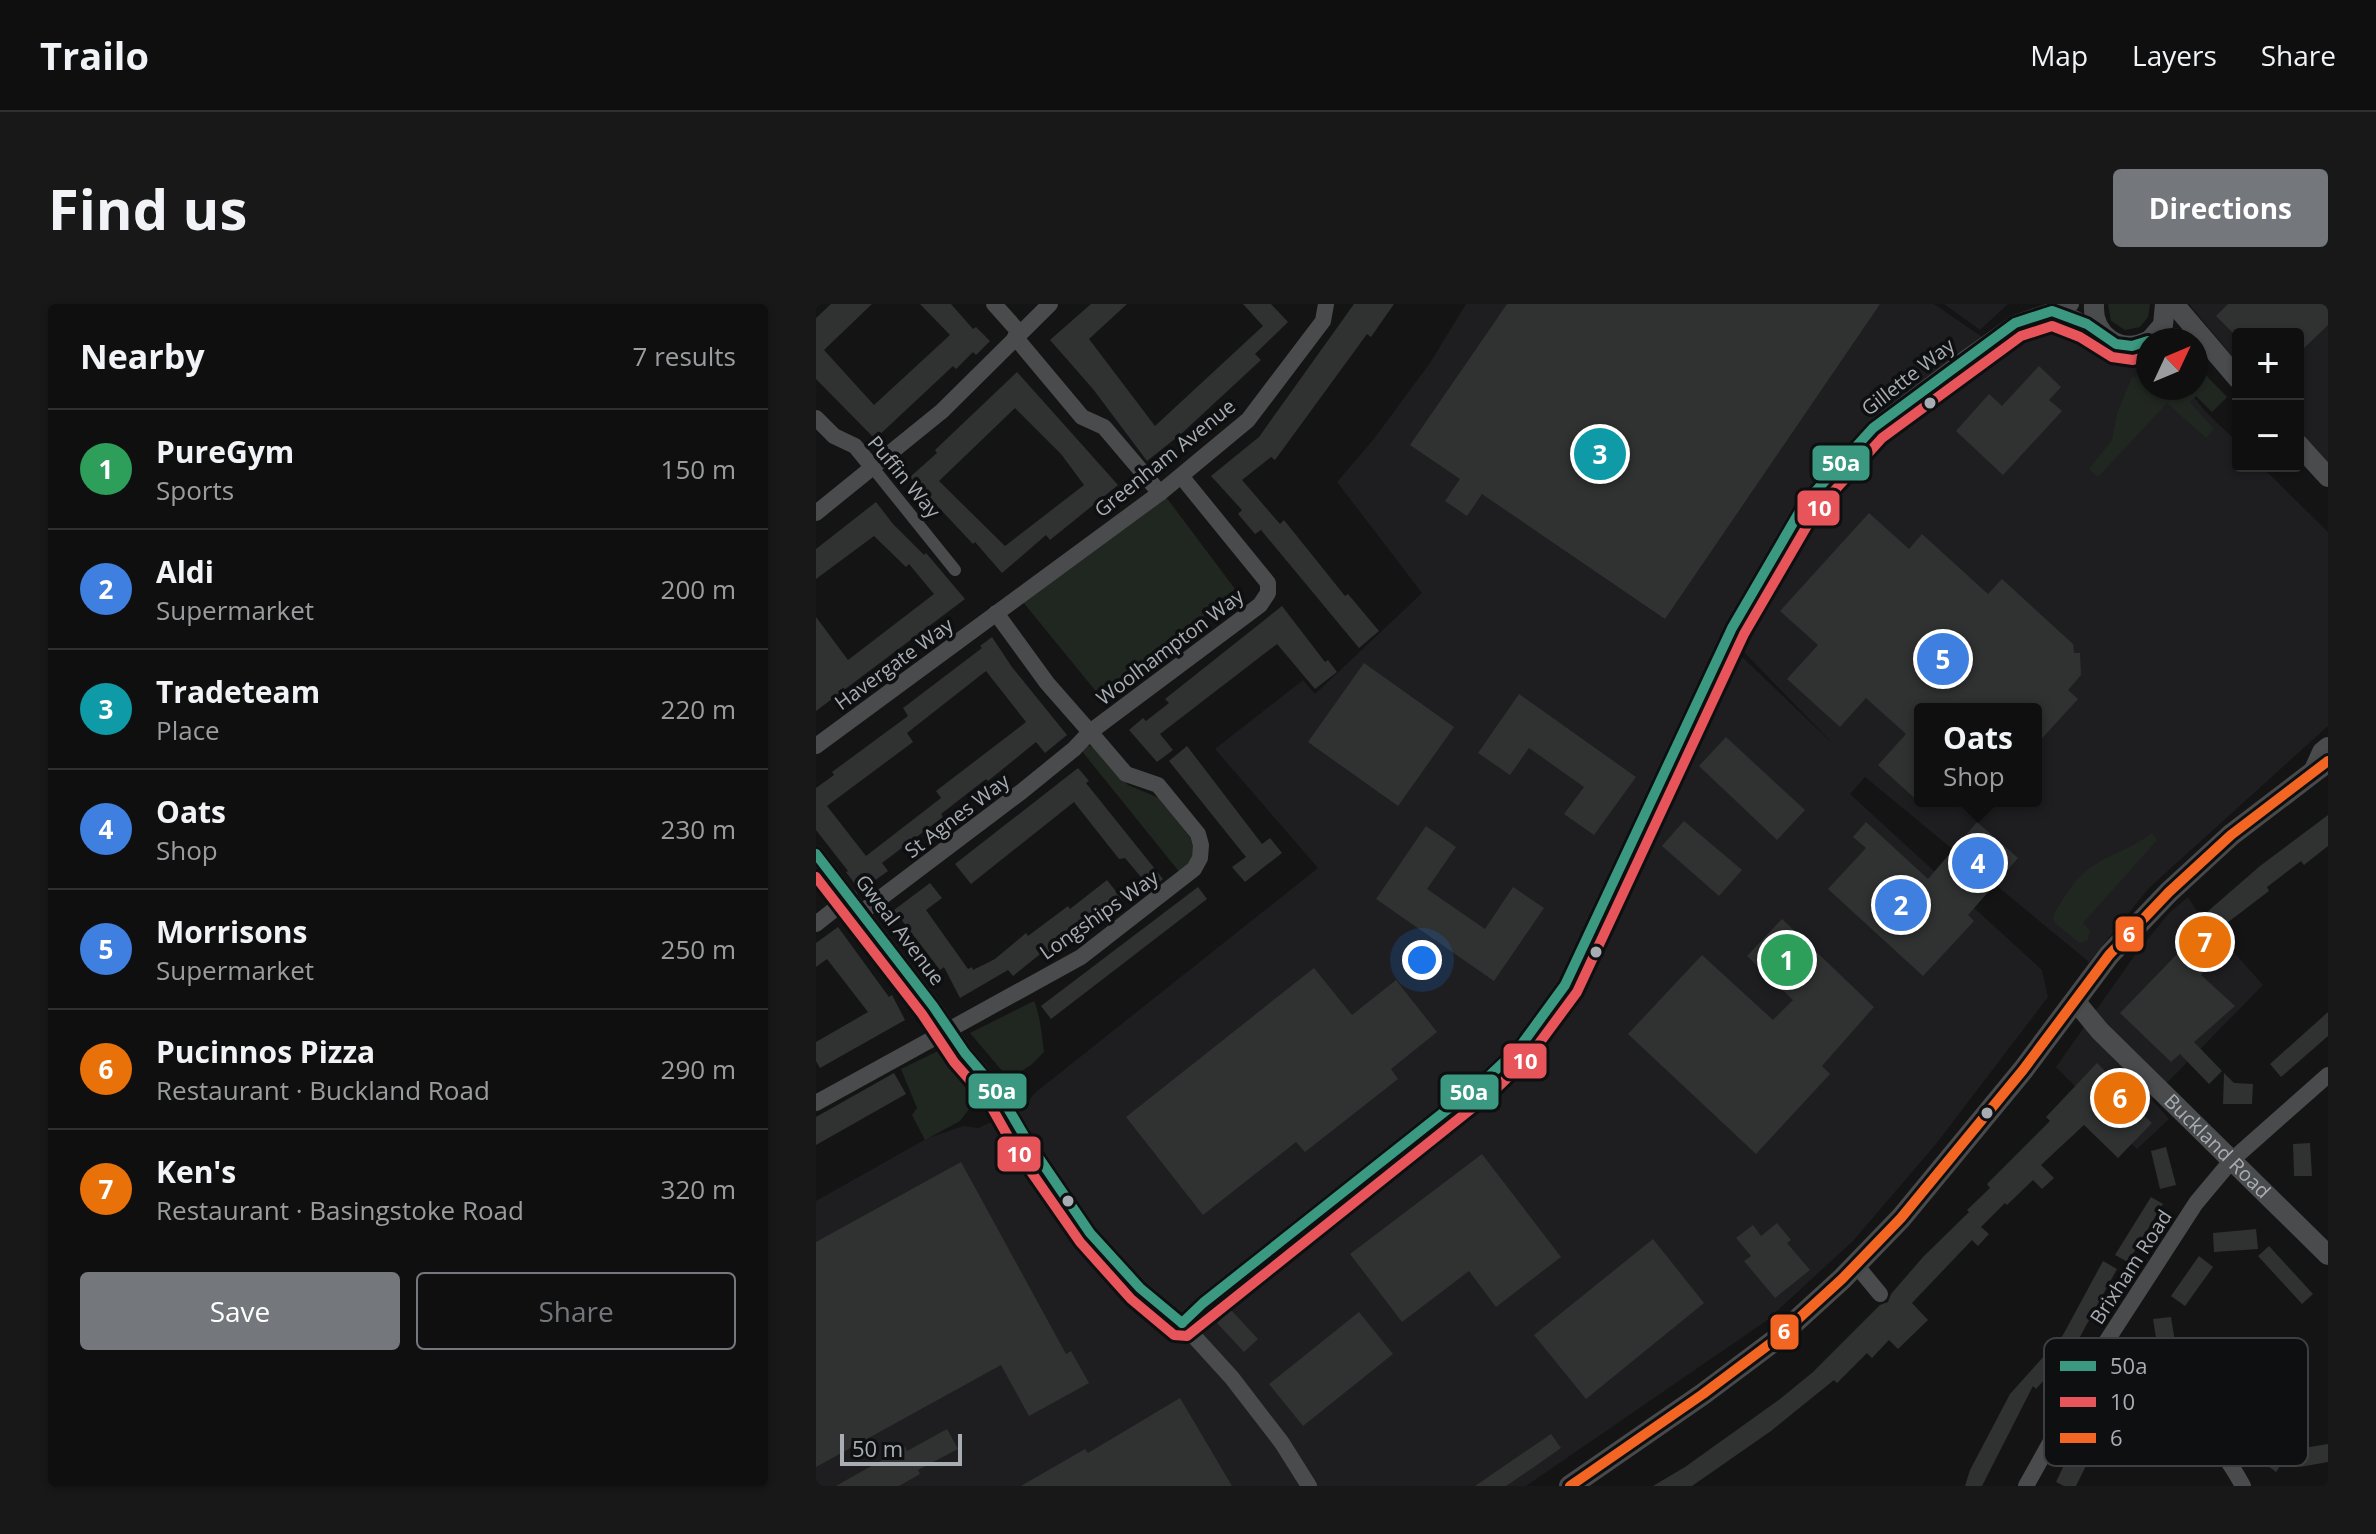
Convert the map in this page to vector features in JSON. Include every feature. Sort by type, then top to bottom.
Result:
[{"type":"main road","points":[[1570,1486],[1775,1340],[1856,1265],[1901,1218],[2076,1002],[2109,955],[2169,892],[2231,835],[2323,767]]},
{"type":"street","points":[[994,304],[1082,417],[1104,427],[1160,493]]},
{"type":"street","points":[[816,513],[942,411],[1050,304]]},
{"type":"street","name":"Greenham Avenue","points":[[996,613],[1160,493],[1248,420],[1323,321],[1326,304]]},
{"type":"street","name":"Gillette Way","points":[[1182,1323],[1203,1303],[1487,1078],[1519,1048],[1565,985],[1732,628],[1804,504],[1873,428],[1999,333],[2015,323],[2071,304]]},
{"type":"street","points":[[2094,304],[2094,319],[2102,334]]},
{"type":"street","points":[[2158,328],[2165,317],[2165,304]]},
{"type":"street","points":[[2174,304],[2193,328]]},
{"type":"street","points":[[2052,311],[2074,318],[2121,345],[2136,346]]},
{"type":"street","points":[[2208,351],[2232,373]]},
{"type":"street","name":"Puffin Way","points":[[816,418],[834,436],[855,446],[955,570]]},
{"type":"street","points":[[2304,451],[2328,477]]},
{"type":"street","name":"Woolhampton Way","points":[[1090,732],[1260,605],[1268,593],[1268,583],[1181,476]]},
{"type":"street","points":[[996,613],[1047,683],[1090,732]]},
{"type":"street","name":"Havergate Way","points":[[816,746],[996,613]]},
{"type":"street","name":"St Agnes Way","points":[[862,912],[1074,749],[1090,732]]},
{"type":"street","name":"Longships Way","points":[[816,1103],[1081,957],[1194,869],[1200,858],[1198,834],[1158,785],[1126,774],[1090,732]]},
{"type":"street","points":[[2323,767],[2322,752],[2328,747]]},
{"type":"street","name":"Gweal Avenue","points":[[816,854],[965,1053],[999,1093],[1026,1139],[1090,1233],[1140,1288],[1182,1323],[1232,1378],[1282,1443],[1309,1486]]},
{"type":"street","points":[[816,924],[850,897]]},
{"type":"street","name":"Buckland Road","points":[[2076,1002],[2100,1031],[2328,1255]]},
{"type":"street","name":"Brixham Road","points":[[2109,1338],[2196,1203],[2232,1160],[2328,1075]]},
{"type":"street","points":[[1856,1265],[1880,1294]]},
{"type":"street","name":"Brixham Road","points":[[2026,1486],[2044,1454]]},
{"type":"street","points":[[2231,1466],[2243,1486]]},
{"type":"shaded area","points":[[1466,304],[1934,304],[1982,337],[1800,518],[1737,652],[1836,747],[1744,652],[1814,512],[2004,334],[2048,324],[2079,325],[2087,339],[2117,355],[2136,352],[2136,400],[2196,400],[2232,437],[2232,472],[2267,472],[2328,532],[2328,726],[2149,888],[2089,962],[1865,777],[1850,794],[2042,970],[2048,997],[1936,1144],[1853,1241],[1766,1321],[1526,1486],[816,1486],[816,1201],[926,1139],[963,1126],[978,1128],[1021,1109],[1036,1092],[1318,868],[1215,749],[1303,680],[1315,694],[1422,593],[1337,482],[1373,440],[1430,363]]},
{"type":"shaded area","points":[[1944,304],[2008,304],[1980,330]]},
{"type":"shaded area","points":[[2108,304],[2150,304],[2148,317],[2140,327],[2125,330],[2111,321]]},
{"type":"shaded area","points":[[2189,304],[2328,304],[2328,465],[2304,438],[2304,328],[2232,328],[2232,356]]},
{"type":"shaded area","points":[[2132,377],[2135,378],[2136,400],[2192,400],[2190,402],[2214,429],[2206,438],[2167,403],[2098,477],[2089,469],[2112,440],[2117,413]]},
{"type":"shaded area","points":[[2208,377],[2227,397],[2212,412],[2200,400],[2208,400]]},
{"type":"shaded area","points":[[1166,497],[1235,589],[1103,700],[1023,602]]},
{"type":"shaded area","points":[[1087,745],[1095,748],[1128,785],[1159,798],[1195,844],[1194,864],[1181,874],[1081,750]]},
{"type":"shaded area","points":[[2152,833],[2157,840],[2083,923],[2090,931],[2088,940],[2080,943],[2055,923],[2055,912],[2085,871]]},
{"type":"shaded area","points":[[2188,897],[2263,985],[2151,1099],[2169,1119],[2137,1149],[2056,1067],[2135,955],[2169,913]]},
{"type":"shaded area","points":[[1034,1001],[1044,1052],[1009,1079],[970,1033]]},
{"type":"shaded area","points":[[938,1051],[980,1101],[972,1105],[960,1121],[925,1140],[912,1115],[917,1108],[901,1069]]},
{"type":"building","points":[[831,304],[872,304],[824,350],[874,405],[950,335],[920,304],[951,304],[973,329],[976,327],[990,341],[956,369],[953,366],[875,439],[816,379],[816,318]]},
{"type":"building","points":[[1091,304],[1127,304],[1089,339],[1155,426],[1263,326],[1243,304],[1271,304],[1288,322],[1255,354],[1261,360],[1147,461],[1093,389],[1050,340]]},
{"type":"building","points":[[1354,304],[1394,304],[1371,337],[1367,334],[1275,460],[1271,457],[1242,480],[1280,524],[1284,520],[1345,596],[1348,594],[1379,631],[1359,648],[1261,530],[1255,534],[1238,514],[1242,510],[1211,476],[1259,437]]},
{"type":"building","points":[[1507,304],[1880,304],[1665,619],[1482,494],[1467,516],[1445,501],[1460,479],[1410,445]]},
{"type":"building","points":[[2228,304],[2328,304],[2328,325],[2304,348],[2304,328],[2232,328],[2232,332],[2216,316]]},
{"type":"building","points":[[2039,366],[2061,387],[2049,400],[2062,411],[2003,475],[1956,431],[1989,394],[2002,406]]},
{"type":"building","points":[[1017,372],[1118,485],[1050,540],[1046,535],[1002,573],[910,477],[937,453],[935,450]],"holes":[[[1015,408],[1061,454],[1084,485],[1005,546],[939,481]]]},
{"type":"building","points":[[876,502],[965,599],[816,711],[816,617],[848,660],[934,594],[909,564],[906,567],[874,536],[816,579],[816,549]]},
{"type":"building","points":[[1869,513],[1909,549],[1922,534],[1988,594],[2002,579],[2073,644],[2074,653],[2080,653],[2081,675],[2068,690],[2078,699],[2042,738],[2042,703],[1914,703],[1914,798],[1878,765],[1906,734],[1866,698],[1840,727],[1787,679],[1818,645],[1780,611]]},
{"type":"building","points":[[1282,606],[1325,662],[1328,660],[1337,672],[1315,689],[1277,644],[1160,734],[1173,750],[1157,762],[1129,730],[1169,703],[1165,699]]},
{"type":"building","points":[[992,637],[1067,735],[1045,753],[1036,742],[988,781],[986,779],[941,814],[943,817],[882,863],[888,871],[860,891],[816,830],[816,788],[834,775],[832,772],[908,716],[903,708],[982,648],[980,646]],"holes":[[[986,671],[1026,722],[936,791],[941,798],[866,856],[827,806],[913,742],[907,733]]]},
{"type":"building","points":[[1364,663],[1454,727],[1398,806],[1308,742]]},
{"type":"building","points":[[1519,694],[1636,777],[1594,835],[1564,814],[1584,787],[1529,748],[1510,775],[1478,753]]},
{"type":"building","points":[[1726,737],[1805,810],[1777,840],[1699,766]]},
{"type":"building","points":[[1187,746],[1262,844],[1270,838],[1282,853],[1245,882],[1232,867],[1246,857],[1169,761]]},
{"type":"building","points":[[1078,768],[1089,781],[1086,783],[1163,879],[1151,889],[1125,858],[1119,859],[1074,802],[971,884],[955,864]]},
{"type":"building","points":[[2328,815],[2328,846],[2304,865],[2301,861],[2267,887],[2269,891],[2210,936],[2222,953],[2201,975],[2235,1006],[2194,1042],[2222,1071],[2209,1084],[2180,1054],[2171,1062],[2120,1013],[2212,918],[2207,912],[2260,866]]},
{"type":"building","points":[[1684,821],[1742,870],[1719,896],[1662,846]]},
{"type":"building","points":[[1866,822],[1928,879],[1977,822],[2018,858],[1968,915],[1974,921],[1923,976],[1828,889],[1866,848],[1853,837]]},
{"type":"building","points":[[1426,826],[1456,847],[1427,889],[1485,929],[1513,887],[1544,908],[1494,981],[1376,899]]},
{"type":"building","points":[[1107,880],[1121,898],[1076,933],[1078,935],[1058,950],[1056,948],[1046,955],[1044,951],[1013,976],[1008,970],[960,998],[944,967],[940,970],[894,910],[930,883],[942,898],[926,910],[968,969],[972,967],[973,970],[995,959],[1026,933],[1028,936],[1068,906],[1070,909]]},
{"type":"building","points":[[1198,887],[1207,899],[1051,1019],[1041,1006]]},
{"type":"building","points":[[1782,919],[1874,1007],[1822,1066],[1830,1074],[1756,1154],[1628,1034],[1702,955],[1773,1020],[1793,1000],[1747,956]]},
{"type":"building","points":[[838,927],[889,997],[892,995],[905,1020],[820,1068],[816,1061],[816,1042],[868,1012],[827,959],[816,967],[816,943]]},
{"type":"building","points":[[1314,968],[1352,1015],[1396,980],[1437,1032],[1391,1069],[1398,1079],[1305,1152],[1296,1142],[1203,1215],[1126,1117]]},
{"type":"building","points":[[2328,1012],[2328,1036],[2281,1077],[2270,1064]]},
{"type":"building","points":[[2097,1063],[2120,1086],[2119,1092],[2152,1123],[2118,1158],[2084,1125],[2041,1165],[2054,1178],[2042,1189],[2033,1180],[2007,1205],[2005,1203],[1981,1227],[1989,1234],[1978,1246],[1972,1240],[1912,1303],[1928,1320],[1898,1349],[1889,1340],[1872,1358],[1867,1353],[1837,1383],[1834,1380],[1771,1431],[1692,1486],[1653,1486],[1685,1467],[1780,1399],[1813,1372],[1880,1305],[1888,1302],[1891,1294],[1923,1257],[1969,1212],[1967,1210],[1990,1188],[1987,1184],[2050,1121],[2046,1117]]},
{"type":"building","points":[[894,1073],[906,1094],[816,1145],[816,1117]]},
{"type":"building","points":[[2224,1073],[2234,1083],[2253,1084],[2252,1104],[2223,1104]]},
{"type":"building","points":[[2310,1143],[2312,1176],[2294,1176],[2293,1144]]},
{"type":"building","points":[[2166,1147],[2176,1185],[2160,1189],[2151,1151]]},
{"type":"building","points":[[1482,1154],[1561,1257],[1496,1307],[1469,1271],[1402,1322],[1350,1254]]},
{"type":"building","points":[[961,1162],[1066,1354],[1071,1351],[1089,1383],[1029,1416],[1001,1365],[816,1467],[816,1242]]},
{"type":"building","points":[[2151,1197],[2163,1204],[2128,1262],[2115,1255]]},
{"type":"building","points":[[1777,1223],[1791,1240],[1787,1243],[1810,1270],[1775,1298],[1744,1261],[1751,1256],[1736,1238],[1753,1225],[1761,1236]]},
{"type":"building","points":[[2256,1229],[2258,1249],[2214,1252],[2213,1233]]},
{"type":"building","points":[[1653,1239],[1704,1303],[1586,1399],[1534,1335]]},
{"type":"building","points":[[2269,1246],[2313,1294],[2302,1304],[2258,1256]]},
{"type":"building","points":[[2199,1256],[2213,1267],[2185,1306],[2171,1296]]},
{"type":"building","points":[[2103,1261],[2117,1269],[2079,1338],[2060,1338]]},
{"type":"building","points":[[1231,1310],[1258,1339],[1244,1352],[1217,1323]]},
{"type":"building","points":[[1359,1312],[1393,1354],[1303,1426],[1269,1384]]},
{"type":"building","points":[[2171,1317],[2174,1338],[2156,1338],[2153,1319]]},
{"type":"building","points":[[2044,1356],[2044,1380],[2036,1389],[2033,1386],[1982,1486],[1965,1486],[1970,1470],[2010,1394]]},
{"type":"building","points":[[1180,1398],[1232,1486],[1021,1486],[1085,1449],[1088,1453]]},
{"type":"building","points":[[947,1429],[958,1449],[918,1470],[920,1474],[899,1486],[836,1486],[905,1447],[907,1451]]},
{"type":"building","points":[[1551,1434],[1561,1448],[1534,1467],[1506,1486],[1475,1486]]},
{"type":"building","points":[[2328,1444],[2328,1462],[2308,1466],[2308,1447]]},
{"type":"building","points":[[2064,1466],[2086,1466],[2076,1486],[2056,1482]]},
{"type":"transit line","name":"50a","points":[[1182,1323],[1203,1303],[1487,1078],[1519,1048],[1565,985],[1732,628],[1804,504],[1873,428],[2015,323],[2052,311],[2087,324],[2116,344],[2136,345]]},
{"type":"transit line","name":"10","points":[[816,877],[922,1014],[954,1062],[988,1101],[1014,1147],[1080,1242],[1131,1299],[1174,1335],[1187,1336],[1496,1089],[1529,1057],[1577,992],[1744,634],[1815,512],[1882,438],[2021,336],[2052,326],[2080,337],[2112,357],[2136,359]]},
{"type":"transit line","name":"6","points":[[1570,1486],[1775,1340],[1842,1279],[1901,1218],[2023,1070],[2109,955],[2169,892],[2231,835],[2328,761]]},
{"type":"transit line","name":"50a","points":[[816,854],[933,1006],[965,1053],[999,1093],[1026,1139],[1090,1233],[1140,1288],[1182,1323]]},
{"type":"place","name":"Tradeteam","points":[[1600,454]]},
{"type":"place","name":"Morrisons","points":[[1943,659]]},
{"type":"place","name":"Oats","points":[[1978,863]]},
{"type":"place","name":"Aldi","points":[[1901,905]]},
{"type":"place","name":"Ken's","points":[[2205,942]]},
{"type":"place","name":"PureGym","points":[[1787,960]]},
{"type":"place","name":"Pucinnos Pizza","points":[[2120,1098]]}]
